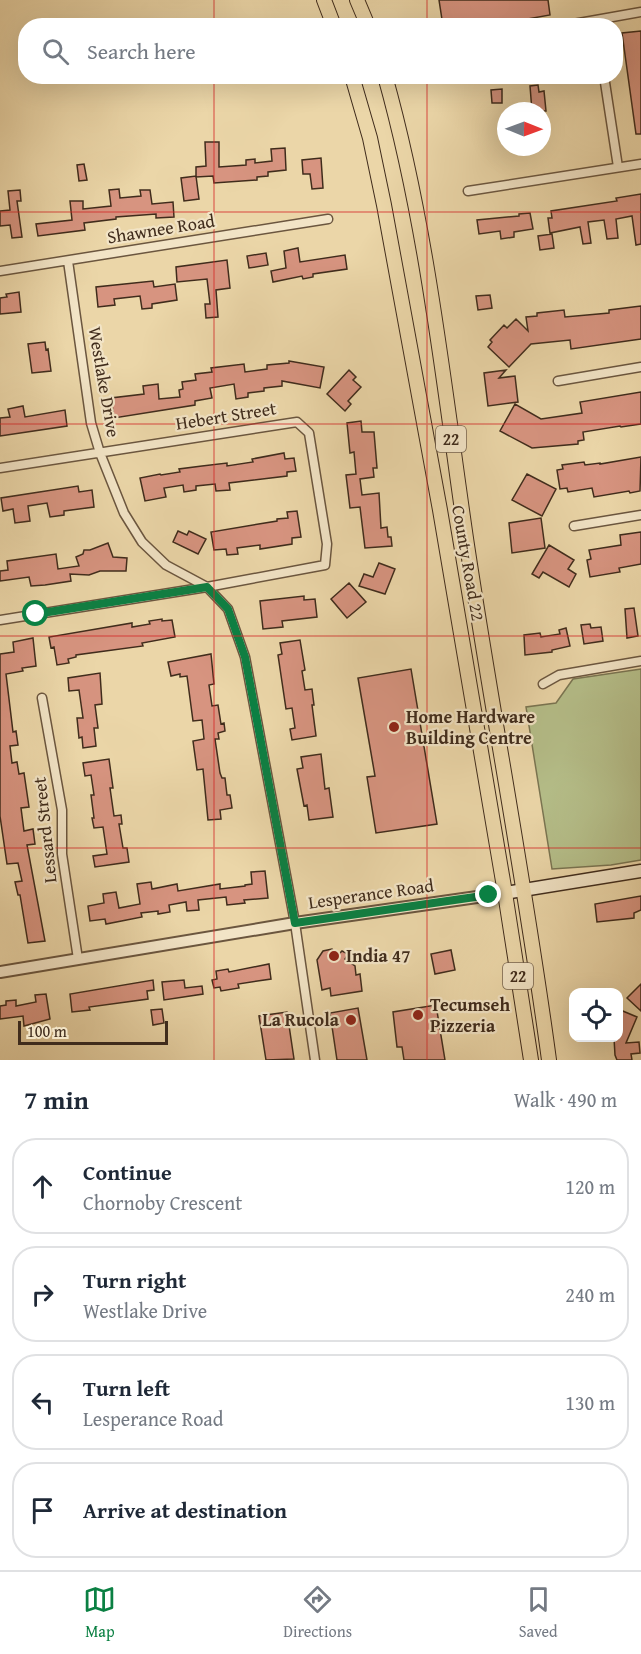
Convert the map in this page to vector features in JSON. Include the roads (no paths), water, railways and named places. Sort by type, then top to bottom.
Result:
[{"type":"main road","points":[[324,0],[331,18]]},
{"type":"main road","points":[[357,0],[365,18]]},
{"type":"main road","name":"County Road 22","points":[[354,84],[370,138],[386,217],[455,591],[531,1060]]},
{"type":"main road","name":"County Road 22","points":[[387,84],[408,170],[424,258],[549,1060]]},
{"type":"main road","name":"Lesperance Road","points":[[505,893],[641,870]]},
{"type":"street","points":[[616,18],[641,12]]},
{"type":"street","points":[[605,84],[618,167]]},
{"type":"street","points":[[468,191],[641,164]]},
{"type":"street","name":"Shawnee Road","points":[[0,271],[328,219]]},
{"type":"street","name":"Westlake Drive","points":[[68,261],[91,423],[100,453],[124,513],[142,542],[166,565],[207,587],[228,609],[245,657],[295,923],[315,1060]]},
{"type":"street","points":[[558,381],[641,368]]},
{"type":"street","name":"Hebert Street","points":[[0,468],[297,422],[309,433],[327,544],[325,565],[207,587]]},
{"type":"street","points":[[574,526],[641,514]]},
{"type":"street","points":[[0,620],[207,587]]},
{"type":"street","points":[[543,684],[558,675],[641,661]]},
{"type":"street","name":"Lessard Street","points":[[42,698],[62,810],[62,854],[78,959]]},
{"type":"street","name":"Lesperance Road","points":[[0,972],[295,923],[505,893]]},
{"type":"place","name":"Home Hardware Building Centre","points":[[394,727]]},
{"type":"place","name":"India 47","points":[[334,956]]},
{"type":"place","name":"Tecumseh Pizzeria","points":[[418,1015]]},
{"type":"place","name":"La Rucola","points":[[351,1020]]}]
